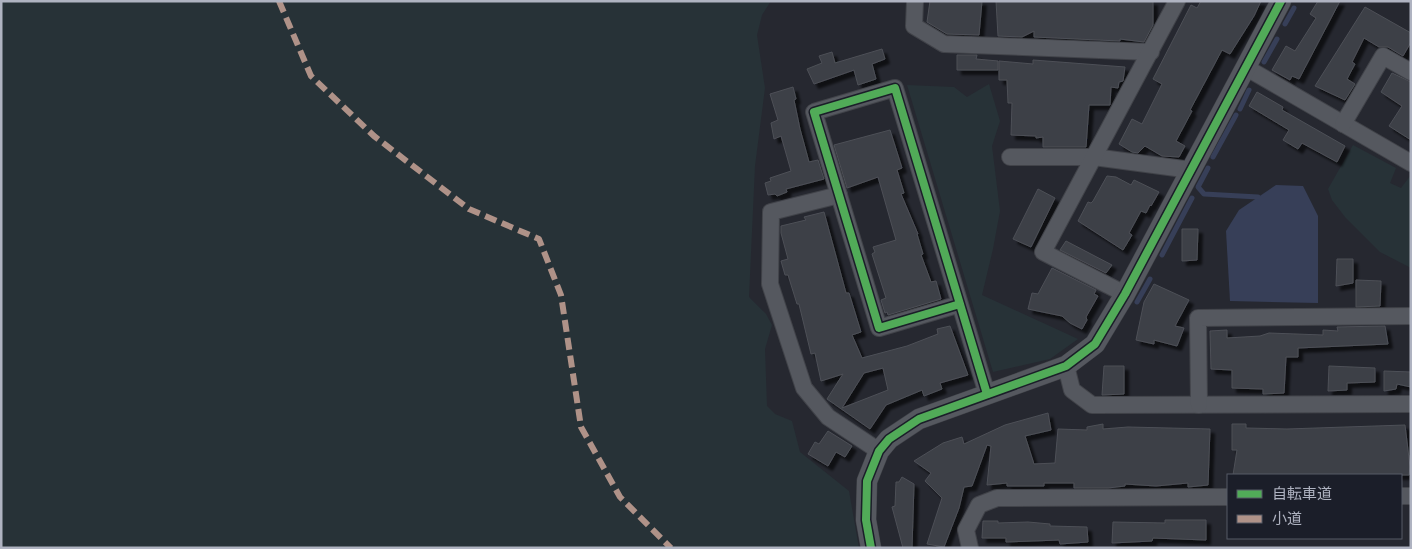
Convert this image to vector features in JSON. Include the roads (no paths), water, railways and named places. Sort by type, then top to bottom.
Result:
[{"type":"street","points":[[915,1],[914,26],[944,44],[1151,52]]},
{"type":"street","points":[[1125,294],[1043,252],[1177,1]]},
{"type":"street","points":[[871,548],[866,520],[867,481],[880,451],[889,439],[919,419],[1066,366],[1095,344],[1125,294],[1281,1]]},
{"type":"street","points":[[1344,124],[1383,56],[1411,72]]},
{"type":"street","points":[[1245,67],[1411,163]]},
{"type":"street","points":[[960,304],[879,328],[814,112],[895,88],[960,304],[987,394]]},
{"type":"street","points":[[1010,157],[1094,157],[1191,170]]},
{"type":"street","points":[[839,195],[771,212],[770,284],[804,388],[828,417],[880,451]]},
{"type":"street","points":[[1199,405],[1198,318],[1411,316]]},
{"type":"street","points":[[1066,366],[1072,390],[1092,405],[1411,404]]},
{"type":"street","points":[[970,548],[966,530],[979,505],[996,498],[1227,497]]},
{"type":"water","points":[[1276,185],[1303,186],[1318,216],[1318,303],[1230,301],[1226,231],[1239,210]]},
{"type":"waterway","points":[[1285,24],[1294,8]]},
{"type":"waterway","points":[[1264,62],[1277,39]]},
{"type":"waterway","points":[[1240,109],[1249,90]]},
{"type":"waterway","points":[[1213,157],[1236,115]]},
{"type":"waterway","points":[[1208,168],[1198,187],[1204,194],[1258,197]]},
{"type":"waterway","points":[[1162,255],[1192,198]]},
{"type":"waterway","points":[[1137,302],[1150,279]]}]
